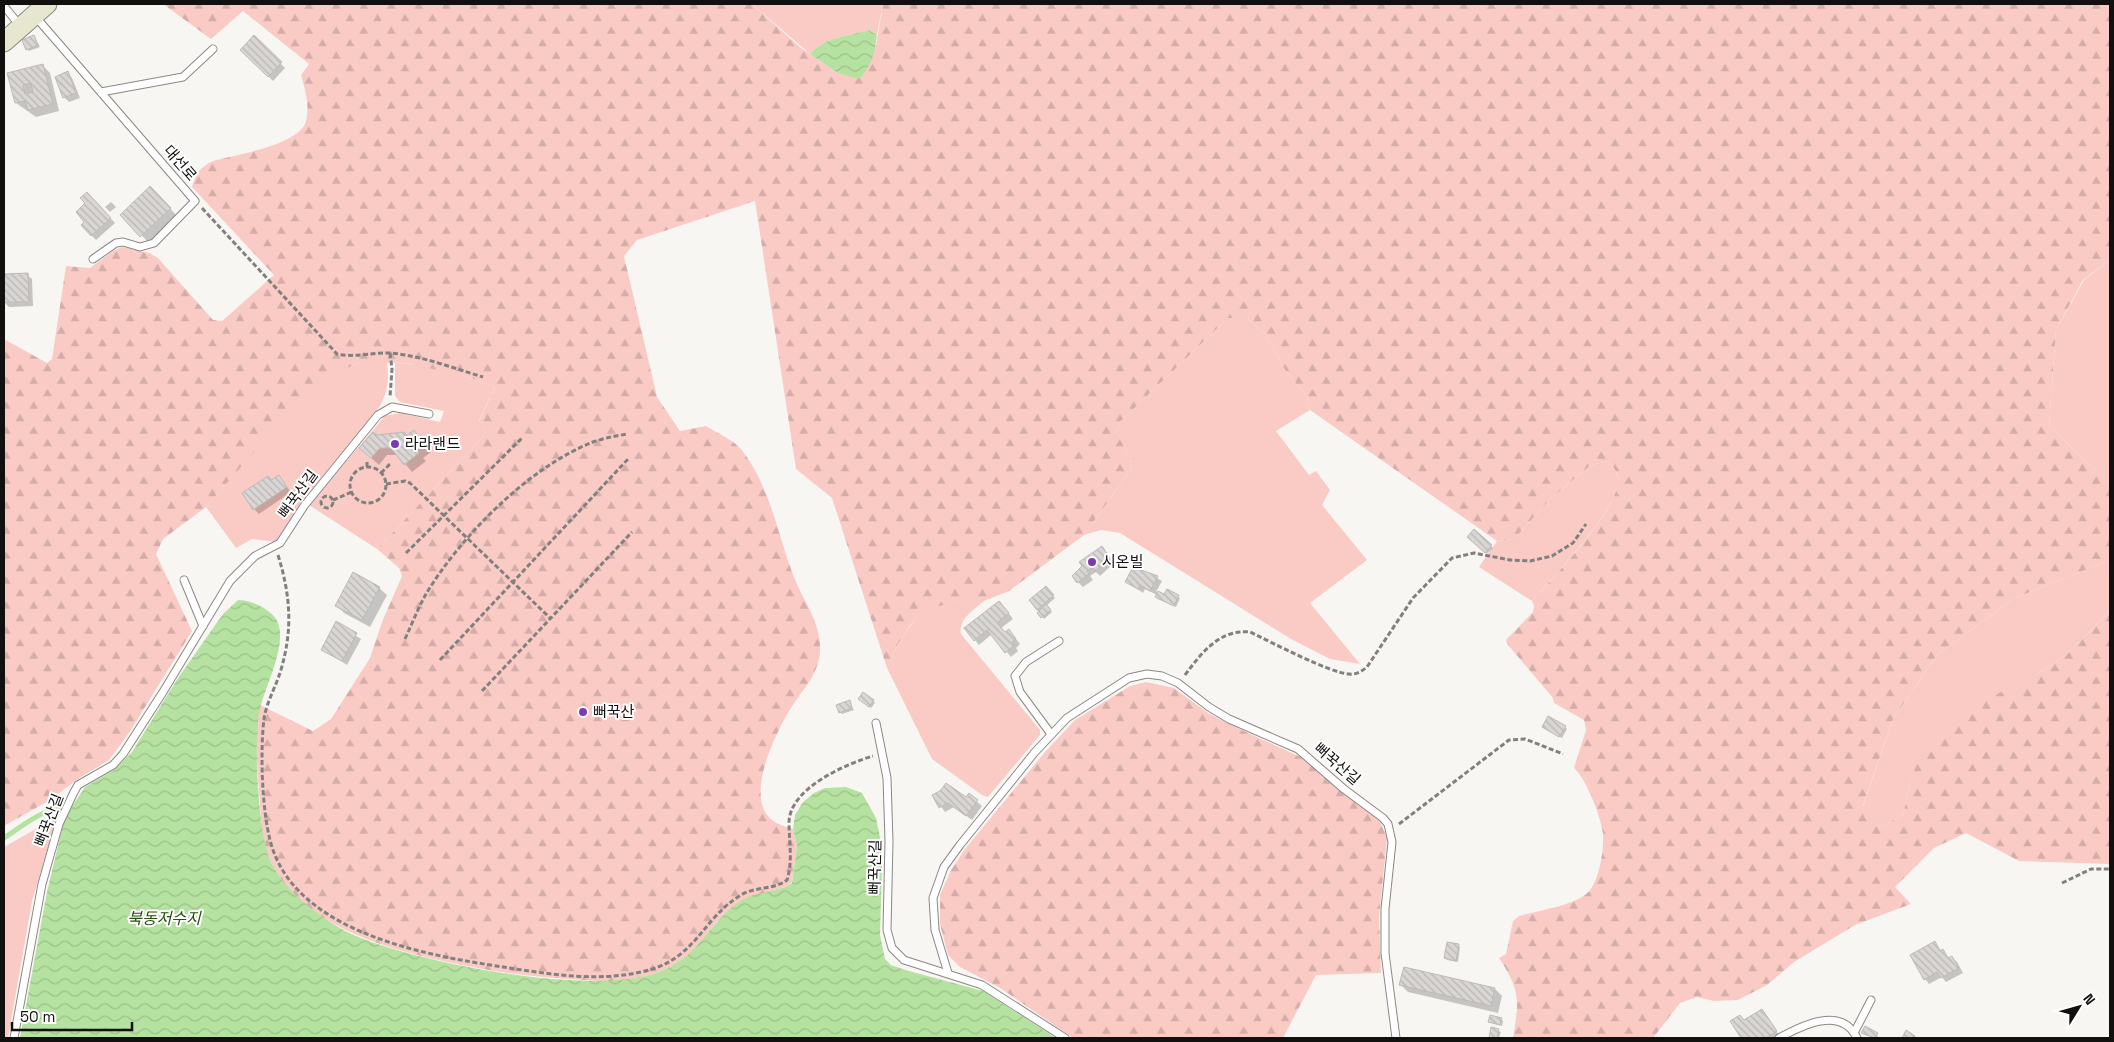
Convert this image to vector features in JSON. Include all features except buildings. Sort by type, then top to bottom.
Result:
[{"type":"street","points":[[4,42],[34,15]]},
{"type":"lane","name":"대선로","points":[[4,6],[34,15],[195,201],[154,243],[140,247],[123,242],[116,243],[93,260]]},
{"type":"lane","points":[[101,92],[182,77],[213,50]]},
{"type":"lane","points":[[389,408],[429,414]]},
{"type":"lane","name":"뻐꾹산길","points":[[14,1038],[42,884],[59,824],[78,785],[113,766],[163,692],[222,593],[242,568],[255,556],[275,547],[304,506],[378,415],[389,408]]},
{"type":"lane","points":[[184,580],[203,626]]},
{"type":"lane","points":[[1051,734],[1020,692],[1015,683],[1015,676],[1026,662],[1059,641]]},
{"type":"lane","name":"뻐꾹산길","points":[[948,973],[935,930],[933,898],[937,883],[960,845],[1051,734],[1067,718],[1129,678],[1147,674],[1162,676],[1178,683],[1209,707],[1229,718],[1298,749],[1344,789],[1383,818],[1389,828]]},
{"type":"lane","name":"뻐꾹산길","points":[[876,724],[887,778],[889,815],[888,939],[897,956],[990,989],[1065,1038]]},
{"type":"lane","points":[[1389,828],[1392,842],[1384,934],[1389,997],[1396,1038]]},
{"type":"lane","points":[[1779,1038],[1802,1025],[1817,1021],[1839,1023],[1855,1036],[1872,1000]]},
{"type":"path","points":[[195,201],[337,354],[349,357],[390,353],[411,356],[483,377]]},
{"type":"path","points":[[389,408],[392,369],[390,353]]},
{"type":"path","points":[[405,639],[425,595],[447,563],[503,500],[566,455],[594,441],[627,434]]},
{"type":"path","points":[[406,554],[522,438]]},
{"type":"path","points":[[440,660],[629,458]]},
{"type":"path","points":[[367,462],[368,468]]},
{"type":"path","points":[[382,473],[391,463]]},
{"type":"path","points":[[368,468],[382,473],[386,484],[383,494],[375,502],[364,502],[352,492],[351,480],[354,474],[368,468]]},
{"type":"path","points":[[386,484],[408,481],[550,618]]},
{"type":"path","points":[[333,500],[352,492]]},
{"type":"path","points":[[1178,683],[1217,639],[1228,633],[1239,631],[1250,632],[1332,669],[1349,674],[1360,672],[1367,667],[1413,598],[1452,558],[1474,553],[1510,560],[1530,560],[1552,556],[1573,543],[1586,524]]},
{"type":"path","points":[[482,690],[632,532]]},
{"type":"path","points":[[275,547],[290,612],[282,666],[264,717],[265,799],[270,840],[281,867],[297,889],[315,905],[347,925],[374,938],[415,950],[482,964],[554,975],[610,976],[641,972],[664,965],[686,951],[718,914],[742,895],[761,887],[781,885],[787,880],[791,856],[789,820],[794,806],[807,791],[826,776],[851,763],[883,753]]},
{"type":"path","points":[[1389,828],[1410,817],[1509,740],[1525,739],[1563,754]]},
{"type":"path","points":[[2062,883],[2091,869],[2110,869]]},
{"type":"green space","points":[[163,4],[752,4],[801,48],[838,73],[876,46],[883,4],[2110,4],[2110,260],[2083,280],[2056,330],[2049,426],[2110,484],[2110,556],[2105,562],[2013,599],[1937,655],[1893,719],[1863,806],[1880,827],[1903,815],[1911,779],[1919,757],[1946,728],[1995,695],[2036,675],[2066,655],[2110,611],[2110,864],[2019,861],[1966,833],[1934,848],[1895,887],[1911,904],[1855,925],[1794,962],[1767,985],[1738,1000],[1714,1001],[1697,997],[1680,1003],[1653,1038],[1513,1038],[1517,1005],[1515,988],[1499,958],[1506,954],[1513,921],[1519,916],[1562,905],[1585,895],[1594,884],[1600,867],[1603,834],[1593,799],[1584,781],[1574,768],[1586,730],[1584,720],[1554,703],[1553,698],[1508,645],[1506,640],[1533,612],[1534,606],[1532,601],[1584,542],[1609,506],[1617,490],[1618,478],[1609,461],[1591,465],[1550,499],[1514,539],[1497,541],[1310,410],[1307,397],[1285,370],[1266,335],[1247,318],[1228,318],[1121,421],[1116,432],[1129,455],[1132,468],[1084,535],[1009,591],[984,601],[958,601],[932,608],[911,624],[898,644],[887,668],[832,498],[796,469],[755,201],[637,240],[624,256],[657,397],[680,431],[706,426],[738,446],[751,463],[772,510],[793,575],[818,631],[820,641],[819,661],[813,676],[778,731],[762,776],[762,804],[767,815],[783,826],[793,829],[797,846],[792,882],[790,884],[748,902],[725,915],[717,922],[696,949],[673,966],[646,976],[611,982],[504,973],[421,956],[361,937],[333,923],[308,907],[287,886],[271,862],[263,837],[256,748],[260,705],[313,731],[331,719],[370,658],[382,622],[402,576],[399,568],[377,549],[483,437],[486,431],[479,421],[495,387],[471,378],[407,363],[361,362],[315,382],[206,507],[163,539],[156,554],[192,631],[129,733],[109,760],[81,777],[50,800],[4,826],[4,339],[47,363],[52,359],[66,266],[90,268],[113,251],[122,247],[149,253],[158,258],[213,320],[222,321],[274,275],[192,187],[195,178],[202,168],[213,161],[266,148],[292,137],[301,129],[306,121],[307,103],[301,75],[309,64],[243,11],[211,39]]},
{"type":"green space","points":[[752,4],[883,4],[877,35],[869,30],[837,38],[822,44],[810,54]]},
{"type":"green space","points":[[2110,260],[2110,484],[2049,426],[2056,330],[2084,280]]},
{"type":"green space","points":[[1228,318],[1247,318],[1266,335],[1285,370],[1307,397],[1310,410],[1276,431],[1309,475],[1316,471],[1330,490],[1322,505],[1367,560],[1310,603],[1360,664],[1330,659],[1291,639],[1120,533],[1101,530],[1084,535],[1132,468],[1129,455],[1116,432],[1121,421]]},
{"type":"green space","points":[[361,362],[387,362],[387,385],[380,406],[303,500],[276,542],[252,539],[236,548],[206,507],[315,381]]},
{"type":"green space","points":[[395,363],[433,367],[495,387],[479,420],[486,431],[483,437],[377,549],[309,505],[385,416],[400,413],[440,422],[444,411],[400,402],[395,396]]},
{"type":"green space","points":[[1609,461],[1616,471],[1618,478],[1617,490],[1610,505],[1569,560],[1532,601],[1479,567],[1497,541],[1514,539],[1550,499],[1591,465]]},
{"type":"green space","points":[[2110,556],[2110,611],[2066,655],[2036,675],[1911,779],[1903,815],[1880,827],[1863,807],[1893,719],[1937,655],[2013,599],[2105,562]]},
{"type":"green space","points":[[958,601],[984,601],[964,619],[961,634],[1040,730],[1040,735],[988,797],[982,795],[932,759],[887,668],[899,643],[923,613],[931,608]]},
{"type":"green space","points":[[1146,682],[1174,688],[1208,713],[1305,759],[1331,783],[1380,821],[1387,838],[1379,917],[1381,973],[1316,975],[1283,1038],[1073,1038],[1000,988],[960,967],[948,955],[940,924],[940,895],[951,870],[965,849],[1045,752],[1075,720],[1130,686]]},
{"type":"green space","points":[[56,820],[32,901],[8,1038],[4,1038],[4,847],[50,821]]},
{"type":"water","points":[[869,30],[877,35],[875,48],[870,64],[859,79],[838,73],[810,54],[822,44]]},
{"type":"water","name":"북동저수지","points":[[238,600],[244,600],[267,610],[278,623],[280,632],[278,655],[260,709],[257,741],[260,809],[263,831],[271,862],[281,879],[298,898],[330,922],[351,934],[426,958],[509,974],[591,981],[627,979],[656,973],[671,967],[683,959],[718,921],[739,902],[792,883],[797,846],[793,829],[795,815],[803,802],[814,793],[825,788],[846,787],[862,793],[876,818],[880,837],[882,867],[880,935],[885,959],[891,965],[909,971],[983,991],[1056,1038],[20,1038],[47,892],[63,825],[69,811],[85,787],[114,770],[132,752],[178,678],[223,614]]},
{"type":"waterway","points":[[4,838],[44,813],[61,809],[69,811]]},
{"type":"place","name":"라라랜드","points":[[395,444]]},
{"type":"place","name":"시온빌","points":[[1092,562]]},
{"type":"place","name":"뻐꾹산","points":[[583,712]]}]
